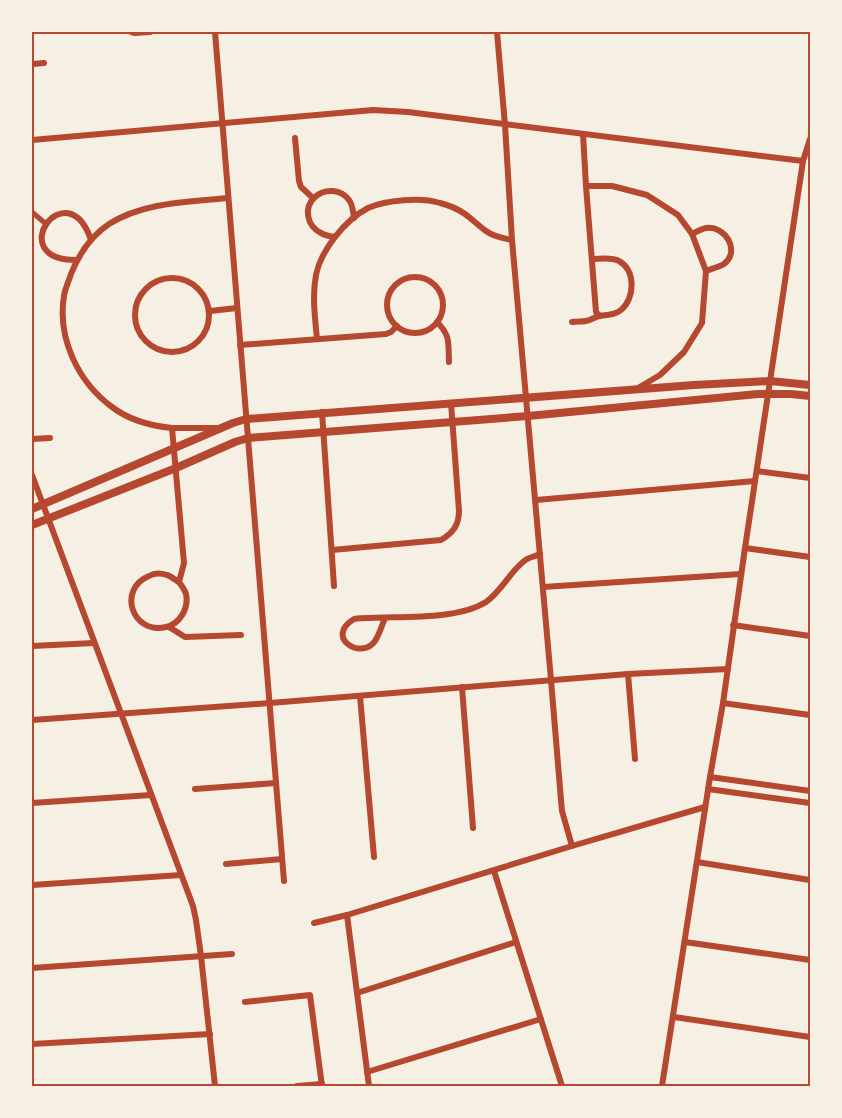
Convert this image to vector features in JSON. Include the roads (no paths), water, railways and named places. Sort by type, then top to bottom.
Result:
[{"type":"street","points":[[131,32],[150,32]]},
{"type":"street","points":[[215,32],[284,881]]},
{"type":"street","points":[[497,32],[512,240],[562,811],[572,846]]},
{"type":"street","points":[[32,64],[44,63]]},
{"type":"street","points":[[32,140],[373,110],[408,112],[803,161]]},
{"type":"street","points":[[583,134],[596,312],[600,316]]},
{"type":"street","points":[[295,138],[299,181],[301,187],[313,198]]},
{"type":"street","points":[[662,1086],[723,703],[803,161],[810,139]]},
{"type":"street","points":[[586,186],[612,186],[647,195],[678,215],[692,234],[706,272],[702,323],[684,352],[660,375],[635,390]]},
{"type":"street","points":[[335,237],[322,235],[313,229],[308,219],[308,208],[313,198],[321,192],[331,190],[341,193],[349,199],[354,218]]},
{"type":"street","points":[[221,428],[162,427],[135,420],[112,408],[92,388],[75,365],[67,344],[62,316],[64,294],[76,260],[91,240],[107,226],[126,214],[150,206],[228,198]]},
{"type":"street","points":[[317,339],[313,302],[316,273],[325,251],[335,237],[368,208],[390,202],[414,200],[439,202],[463,212],[486,231],[512,240]]},
{"type":"street","points":[[32,212],[46,224]]},
{"type":"street","points":[[76,260],[55,258],[47,252],[42,243],[42,233],[46,224],[53,217],[62,213],[72,214],[81,219],[87,227],[91,240]]},
{"type":"street","points":[[692,234],[705,228],[717,229],[725,234],[731,247],[730,256],[724,264],[706,272]]},
{"type":"street","points":[[572,322],[588,321],[620,312],[628,303],[631,294],[630,274],[626,267],[618,260],[592,259]]},
{"type":"street","points":[[412,277],[423,277],[433,283],[440,291],[443,302],[442,312],[437,322],[429,329],[418,333],[407,332],[397,327],[390,318],[387,308],[388,297],[393,287],[401,280],[412,277]]},
{"type":"street","points":[[168,278],[183,279],[196,286],[206,297],[210,311],[209,326],[202,339],[191,348],[177,353],[162,352],[149,345],[139,334],[135,320],[136,305],[143,292],[154,283],[168,278]]},
{"type":"street","points":[[210,311],[237,308]]},
{"type":"street","points":[[437,322],[448,336],[449,362]]},
{"type":"street","points":[[240,345],[386,334],[397,327]]},
{"type":"street","points":[[32,509],[246,419],[770,381],[810,385]]},
{"type":"street","points":[[32,525],[248,438],[768,394],[810,396]]},
{"type":"street","points":[[332,550],[441,540],[455,529],[459,520],[459,511],[451,403]]},
{"type":"street","points":[[322,412],[334,586]]},
{"type":"street","points":[[172,428],[184,563],[179,582]]},
{"type":"street","points":[[32,439],[50,438]]},
{"type":"street","points":[[757,471],[810,478]]},
{"type":"street","points":[[32,475],[193,906],[201,956],[215,1086]]},
{"type":"street","points":[[536,500],[755,481]]},
{"type":"street","points":[[745,548],[810,557]]},
{"type":"street","points":[[384,618],[375,642],[367,647],[356,649],[348,646],[343,638],[343,629],[354,619],[449,614],[468,610],[484,603],[498,592],[519,566],[528,559],[540,555]]},
{"type":"street","points":[[169,627],[180,618],[186,607],[186,593],[179,582],[168,575],[154,573],[142,579],[134,589],[131,602],[134,615],[144,624],[156,628],[169,627],[186,637],[241,634]]},
{"type":"street","points":[[543,587],[741,574]]},
{"type":"street","points":[[734,625],[810,636]]},
{"type":"street","points":[[32,646],[94,643]]},
{"type":"street","points":[[32,720],[627,674],[728,669]]},
{"type":"street","points":[[627,674],[635,759]]},
{"type":"street","points":[[462,687],[473,828]]},
{"type":"street","points":[[360,696],[374,857]]},
{"type":"street","points":[[723,703],[810,715]]},
{"type":"street","points":[[710,777],[810,791]]},
{"type":"street","points":[[195,789],[276,783]]},
{"type":"street","points":[[708,789],[810,803]]},
{"type":"street","points":[[32,803],[151,795]]},
{"type":"street","points":[[314,923],[705,807]]},
{"type":"street","points":[[226,864],[282,860]]},
{"type":"street","points":[[697,862],[810,880]]},
{"type":"street","points":[[494,871],[562,1086]]},
{"type":"street","points":[[32,885],[181,875]]},
{"type":"street","points":[[347,915],[369,1086]]},
{"type":"street","points":[[357,993],[516,942]]},
{"type":"street","points":[[685,942],[810,960]]},
{"type":"street","points":[[32,968],[232,954]]},
{"type":"street","points":[[245,1002],[310,994],[322,1085],[297,1086]]},
{"type":"street","points":[[674,1017],[810,1037]]},
{"type":"street","points":[[367,1072],[541,1018]]},
{"type":"street","points":[[32,1044],[210,1034]]}]
